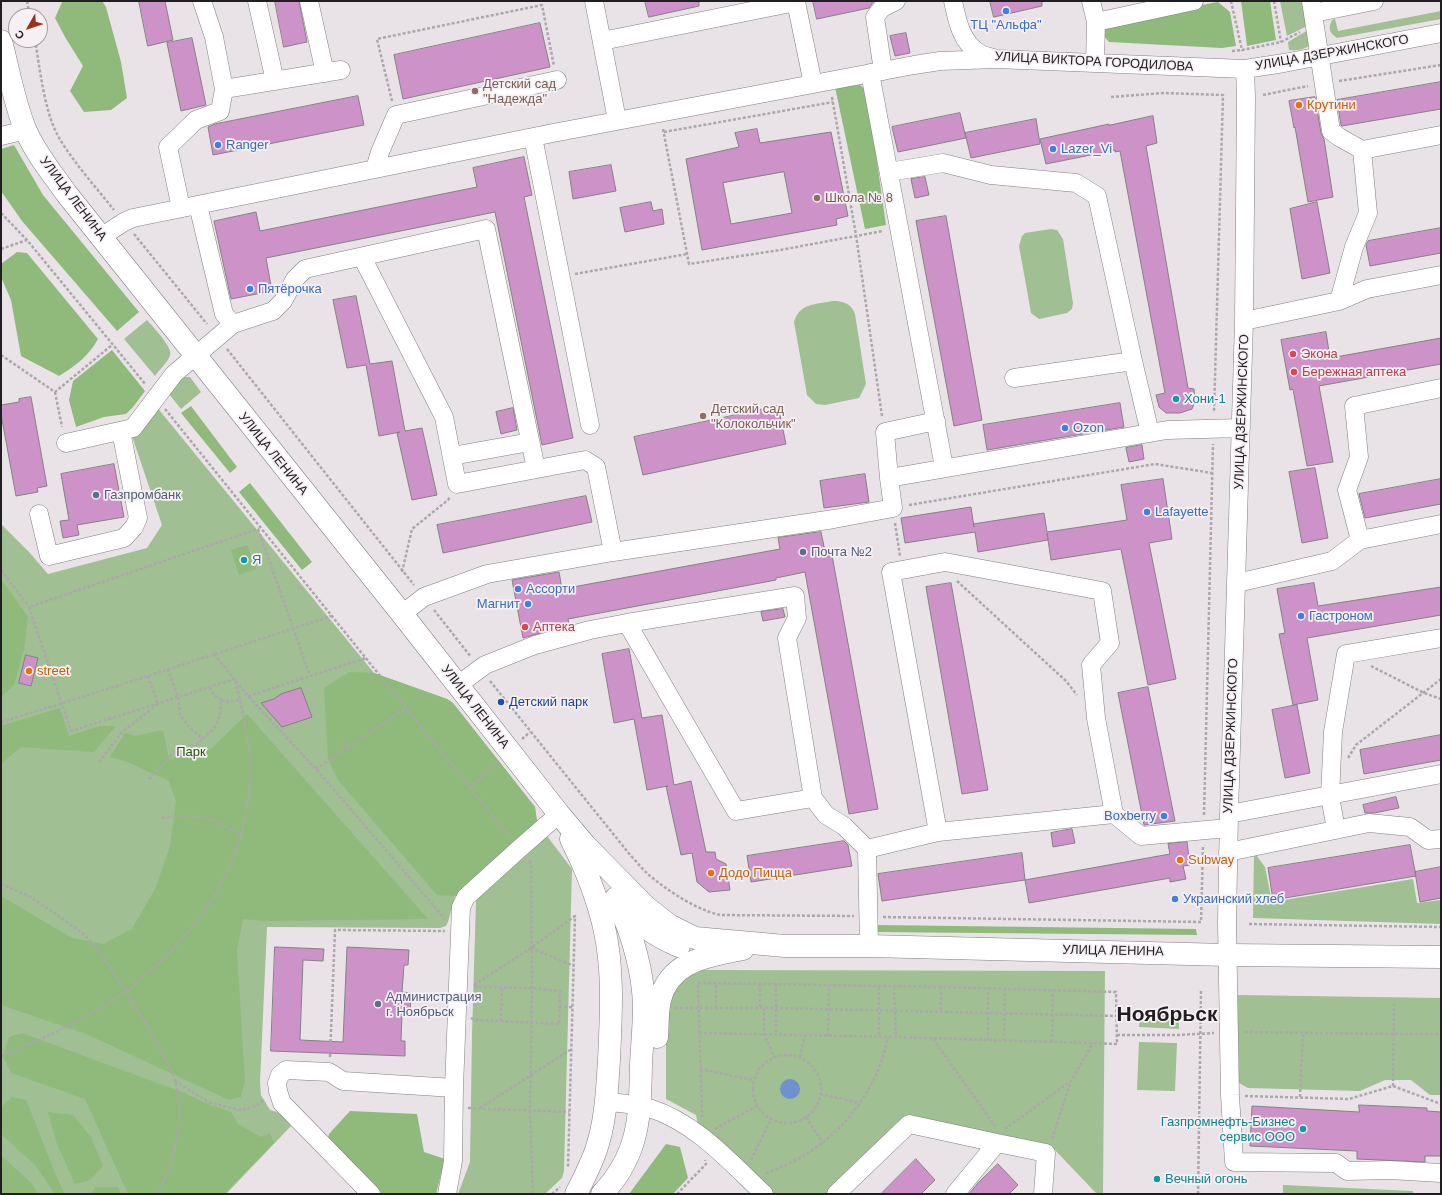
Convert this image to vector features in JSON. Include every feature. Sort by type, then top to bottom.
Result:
[{"type":"main road","name":"УЛИЦА ЛЕНИНА","points":[[1,41],[17,103],[26,130],[36,151],[50,171],[585,845],[617,878],[656,915],[669,925],[695,938],[785,946]]},
{"type":"main road","points":[[559,814],[589,879],[604,928],[610,977],[611,1012],[606,1102],[602,1128],[589,1169],[570,1188]]},
{"type":"main road","name":"УЛИЦА ЛЕНИНА","points":[[585,845],[616,898],[638,921],[669,941],[678,945],[696,949],[785,946],[869,946],[1441,957]]},
{"type":"main road","points":[[602,1194],[620,1171],[632,1148],[640,1130],[644,1106],[644,1005],[639,967],[630,932],[616,898]]},
{"type":"main road","points":[[611,1012],[621,991],[639,967],[655,950],[669,941],[681,938],[695,938]]},
{"type":"main road","points":[[644,1106],[653,1081],[660,1001],[664,989],[670,979],[683,967],[696,959],[745,948]]},
{"type":"street","points":[[202,1],[214,37],[224,89],[220,111],[196,120],[168,147],[190,206],[224,314],[233,324]]},
{"type":"street","points":[[257,1],[274,81]]},
{"type":"street","points":[[224,89],[333,71],[309,1]]},
{"type":"street","points":[[594,1],[617,120]]},
{"type":"street","name":"УЛИЦА ВИКТОРА ГОРОДИЛОВА","points":[[953,1],[958,23],[965,40],[979,53],[996,59],[1245,69]]},
{"type":"street","points":[[1091,1],[1096,22],[1095,63]]},
{"type":"street","points":[[1096,22],[1194,1]]},
{"type":"street","points":[[1374,1],[1313,7],[1331,131],[1338,138],[1362,150],[1441,135]]},
{"type":"street","points":[[602,41],[796,2],[821,82]]},
{"type":"street","points":[[892,2],[882,8],[876,17],[876,72],[889,172],[944,467]]},
{"type":"street","name":"УЛИЦА ДЗЕРЖИНСКОГО","points":[[1441,33],[1245,69],[1244,321],[1228,852],[1230,1095],[1234,1162],[1336,1163],[1347,1171],[1390,1170],[1441,1173]]},
{"type":"street","points":[[102,237],[124,222],[133,218],[617,120],[940,61],[996,59]]},
{"type":"street","points":[[375,169],[380,152],[396,115],[557,80]]},
{"type":"street","points":[[1,136],[26,130]]},
{"type":"street","points":[[533,137],[590,425]]},
{"type":"street","points":[[1339,301],[1354,247],[1368,214],[1362,150]]},
{"type":"street","points":[[889,172],[943,163],[991,175],[1076,183],[1097,196],[1150,432]]},
{"type":"street","points":[[66,443],[133,428],[174,374],[233,324],[273,311],[283,301],[295,279],[305,269],[486,229],[536,469]]},
{"type":"street","points":[[362,257],[444,417],[457,484],[585,460],[596,467],[613,552]]},
{"type":"street","points":[[1244,321],[1339,301],[1367,289],[1441,275]]},
{"type":"street","points":[[1014,378],[1133,361]]},
{"type":"street","points":[[1360,540],[1347,490],[1359,457],[1354,406],[1441,388]]},
{"type":"street","points":[[402,614],[424,597],[474,582],[487,574],[613,552],[834,519],[893,508],[885,432],[936,421]]},
{"type":"street","points":[[889,478],[944,467],[1150,432],[1167,430],[1241,428]]},
{"type":"street","points":[[39,514],[49,556],[124,538],[134,528],[138,518],[122,431]]},
{"type":"street","points":[[452,456],[530,442]]},
{"type":"street","points":[[1237,583],[1332,561],[1360,540],[1441,524]]},
{"type":"street","points":[[938,832],[891,572],[945,562],[1102,591],[1110,643],[1091,665],[1096,718],[1114,814],[1141,836],[1204,829],[1229,821],[1330,796],[1441,774]]},
{"type":"street","points":[[458,685],[505,651],[590,630],[795,596],[797,618],[787,638],[813,798],[826,815],[844,826],[867,849],[869,946]]},
{"type":"street","points":[[627,623],[736,811],[813,798]]},
{"type":"street","points":[[1336,830],[1330,796],[1333,732],[1346,654],[1441,638]]},
{"type":"street","points":[[447,1194],[453,1161],[456,1011],[462,907],[466,897],[559,814]]},
{"type":"street","points":[[867,849],[938,832],[1114,814]]},
{"type":"street","points":[[1228,852],[1369,823],[1410,827],[1428,840],[1441,839]]},
{"type":"street","points":[[371,1194],[282,1103],[278,1092],[277,1083],[280,1075],[286,1070],[329,1072],[343,1081],[454,1088]]},
{"type":"street","points":[[606,1102],[644,1106],[673,1117],[702,1137],[764,1194]]},
{"type":"street","points":[[836,1194],[909,1124],[998,1138],[1046,1153],[1042,1194]]},
{"type":"street","points":[[954,1194],[998,1138]]},
{"type":"path","points":[[1231,1],[1242,50],[1281,42],[1274,1]]},
{"type":"path","points":[[396,115],[377,39],[542,5],[557,80]]},
{"type":"path","points":[[36,48],[48,110],[58,135],[73,157],[124,222],[218,337],[402,572],[424,597],[631,856],[660,884],[693,905],[710,913],[720,915],[1200,922],[1204,829],[1212,472],[1223,96],[1163,93],[1111,97]]},
{"type":"path","points":[[1263,95],[1324,83],[1441,65]]},
{"type":"path","points":[[821,82],[832,102],[856,235],[885,432]]},
{"type":"path","points":[[663,132],[832,102]]},
{"type":"path","points":[[660,112],[689,264],[780,250],[900,228]]},
{"type":"path","points":[[1,213],[27,240],[156,397],[531,864],[532,988],[529,1078],[533,1194]]},
{"type":"path","points":[[1,249],[27,240]]},
{"type":"path","points":[[560,276],[687,254]]},
{"type":"path","points":[[55,392],[112,345]]},
{"type":"path","points":[[1,355],[55,392],[66,443]]},
{"type":"path","points":[[902,570],[893,508],[1155,464],[1212,472]]},
{"type":"path","points":[[402,572],[412,529],[448,500],[457,484]]},
{"type":"path","points":[[30,607],[258,529],[310,676]]},
{"type":"path","points":[[1,570],[30,607],[71,731],[235,679]]},
{"type":"path","points":[[956,580],[1066,682],[1096,718]]},
{"type":"path","points":[[1,722],[331,616]]},
{"type":"path","points":[[214,654],[248,696],[316,769],[446,920],[460,931]]},
{"type":"path","points":[[1346,654],[1441,700]]},
{"type":"path","points":[[248,696],[366,658]]},
{"type":"path","points":[[168,669],[178,697],[180,714],[184,722],[203,739]]},
{"type":"path","points":[[148,676],[158,704]]},
{"type":"path","points":[[1,1056],[32,1044],[78,1022],[126,992],[169,954],[210,903],[226,878],[237,851],[241,836],[248,798],[250,772],[249,746],[235,679]]},
{"type":"path","points":[[1347,758],[1356,745],[1441,680]]},
{"type":"path","points":[[210,687],[213,694],[221,700],[230,702],[239,700]]},
{"type":"path","points":[[149,779],[176,750],[189,748],[203,739],[216,724],[220,716],[221,700]]},
{"type":"path","points":[[99,762],[122,732],[158,704]]},
{"type":"path","points":[[316,769],[406,708]]},
{"type":"path","points":[[343,741],[348,748]]},
{"type":"path","points":[[162,818],[184,815],[203,817],[222,825],[241,836]]},
{"type":"path","points":[[1,884],[29,896],[82,933],[96,946],[149,1030],[175,1081],[179,1123],[172,1162],[158,1194]]},
{"type":"path","points":[[456,1011],[476,1020],[559,1024],[560,991],[532,988],[471,987],[531,948],[575,916],[568,1168]]},
{"type":"path","points":[[1249,924],[1441,927]]},
{"type":"path","points":[[329,1072],[335,930],[460,931]]},
{"type":"path","points":[[531,948],[574,966]]},
{"type":"path","points":[[677,1194],[706,1164],[702,1137],[698,1008],[698,983],[879,987],[941,986],[1116,992],[1117,1044],[699,1033]]},
{"type":"path","points":[[716,983],[716,1008]]},
{"type":"path","points":[[760,984],[760,1008]]},
{"type":"path","points":[[776,984],[776,1034]]},
{"type":"path","points":[[828,1036],[829,985]]},
{"type":"path","points":[[894,986],[896,1037]]},
{"type":"path","points":[[941,986],[941,1012]]},
{"type":"path","points":[[501,1021],[502,987]]},
{"type":"path","points":[[879,987],[879,1037]]},
{"type":"path","points":[[988,988],[988,1040]]},
{"type":"path","points":[[1004,1041],[1005,988]]},
{"type":"path","points":[[1052,1042],[1053,990]]},
{"type":"path","points":[[1198,1194],[1201,991]]},
{"type":"path","points":[[1393,1086],[1394,1003]]},
{"type":"path","points":[[559,1007],[572,1007]]},
{"type":"path","points":[[671,1008],[776,1008],[1117,1016]]},
{"type":"path","points":[[764,1008],[764,1034],[774,1057]]},
{"type":"path","points":[[1116,1035],[1179,1035],[1229,1032],[1441,1034]]},
{"type":"path","points":[[1300,1097],[1303,1033]]},
{"type":"path","points":[[800,1057],[805,1035]]},
{"type":"path","points":[[746,1177],[782,1168],[823,1144],[840,1128],[867,1092],[886,1050],[888,1038]]},
{"type":"path","points":[[933,1039],[998,1138],[1071,1081]]},
{"type":"path","points":[[1046,1153],[1071,1081],[1093,1043]]},
{"type":"path","points":[[480,1109],[571,1050]]},
{"type":"path","points":[[783,1054],[800,1057],[810,1063],[817,1072],[820,1083],[818,1103],[813,1111],[806,1117],[797,1121],[788,1123],[779,1122],[771,1119],[757,1106],[752,1089],[753,1080],[759,1068],[766,1061],[774,1057],[783,1054]]},
{"type":"path","points":[[700,1069],[753,1080]]},
{"type":"path","points":[[175,1081],[210,1103],[241,1110],[254,1107],[278,1092]]},
{"type":"path","points":[[1230,1095],[1349,1099],[1393,1086],[1441,1104]]},
{"type":"path","points":[[820,1094],[860,1103]]},
{"type":"path","points":[[702,1137],[757,1106]]},
{"type":"path","points":[[454,1108],[530,1112],[569,1112]]},
{"type":"path","points":[[806,1117],[823,1144]]},
{"type":"path","points":[[746,1177],[771,1119]]},
{"type":"path","points":[[552,1194],[570,1188]]},
{"type":"green space","points":[[102,1],[106,7],[121,62],[127,98],[111,110],[84,112],[70,91],[83,66],[55,18],[62,2]]},
{"type":"green space","points":[[1241,1],[1270,1],[1276,40],[1247,46]]},
{"type":"green space","points":[[1280,1],[1304,1],[1309,25],[1287,36]]},
{"type":"green space","points":[[1218,2],[1230,12],[1236,46],[1222,48],[1109,42],[1102,34],[1106,23]]},
{"type":"green space","points":[[1441,11],[1441,19],[1337,38],[1330,30],[1332,20],[1335,19],[1338,31]]},
{"type":"green space","points":[[1308,30],[1310,45],[1300,50],[1289,50],[1288,42]]},
{"type":"green space","points":[[860,85],[867,91],[886,225],[865,229],[835,87]]},
{"type":"green space","points":[[14,145],[43,195],[139,312],[117,331],[22,221],[1,191],[1,149]]},
{"type":"green space","points":[[1051,229],[1057,230],[1063,239],[1073,303],[1072,309],[1067,313],[1039,319],[1031,313],[1019,246],[1022,236],[1025,233]]},
{"type":"green space","points":[[17,252],[27,253],[98,339],[90,351],[81,360],[59,376],[21,356],[11,300],[1,277],[1,264]]},
{"type":"green space","points":[[832,301],[846,303],[851,307],[855,314],[866,384],[859,398],[825,405],[816,404],[807,395],[794,322],[800,311],[804,308],[814,304]]},
{"type":"green space","points":[[147,320],[166,343],[170,352],[169,359],[155,376],[124,339]]},
{"type":"green space","points":[[112,350],[145,391],[126,414],[104,417],[76,427],[69,400],[73,381]]},
{"type":"green space","points":[[190,377],[201,392],[181,409],[169,394],[181,379]]},
{"type":"green space","name":"Парк","points":[[156,406],[374,673],[447,699],[453,703],[535,807],[537,822],[455,896],[446,926],[440,928],[267,927],[260,1082],[261,1095],[270,1110],[281,1113],[288,1119],[291,1126],[226,1194],[1,1194],[1,524],[29,552],[48,574],[147,548],[162,525],[132,436]]},
{"type":"green space","points":[[191,406],[237,467],[230,473],[181,413]]},
{"type":"green space","points":[[250,483],[312,562],[302,570],[239,492]]},
{"type":"green space","points":[[247,545],[256,569],[239,575],[231,550]]},
{"type":"green space","points":[[1,579],[28,617],[24,649],[14,685],[1,697]]},
{"type":"green space","points":[[349,672],[374,673],[447,699],[453,703],[535,807],[537,822],[455,896],[437,895],[338,780],[328,759],[324,688]]},
{"type":"green space","points":[[60,708],[69,736],[100,726],[116,726],[94,752],[21,747],[1,764],[1,726]]},
{"type":"green space","points":[[247,714],[428,919],[267,921],[243,919],[237,950],[245,1081],[241,1097],[229,1100],[86,1034],[1,1005],[1,896],[72,938],[103,944],[132,929],[155,889],[170,847],[176,801],[169,781],[125,761],[110,757],[125,733],[136,736],[163,730],[169,759],[211,749]]},
{"type":"green space","points":[[547,836],[572,869],[564,1171],[562,1178],[545,1194],[458,1194],[470,1162],[476,900]]},
{"type":"green space","points":[[1254,852],[1265,867],[1272,902],[1413,879],[1417,903],[1441,900],[1441,924],[1253,918]]},
{"type":"green space","points":[[876,925],[1196,929],[1197,935],[875,932]]},
{"type":"green space","points":[[690,971],[1105,971],[1103,1193],[1096,1193],[1052,1147],[907,1119],[832,1194],[773,1194],[699,1130],[696,1115],[666,1099],[666,1002]]},
{"type":"green space","points":[[1237,995],[1441,998],[1441,1095],[1430,1095],[1411,1080],[1385,1080],[1360,1091],[1248,1088],[1239,1083]]},
{"type":"green space","points":[[1140,1014],[1179,1016],[1179,1029],[1139,1027]]},
{"type":"green space","points":[[22,1033],[187,1094],[205,1103],[231,1112],[238,1124],[261,1137],[270,1133],[274,1143],[224,1194],[128,1194],[85,1099],[11,1073],[3,1057],[9,1037]]},
{"type":"green space","points":[[1139,1042],[1177,1043],[1175,1091],[1137,1090]]},
{"type":"green space","points":[[12,1097],[26,1100],[64,1193],[55,1194],[35,1165],[1,1134],[1,1107]]},
{"type":"green space","points":[[350,1111],[417,1114],[424,1152],[445,1159],[436,1194],[381,1194],[328,1139],[329,1134]]},
{"type":"green space","points":[[48,1112],[73,1115],[91,1137],[103,1166],[90,1180],[75,1184],[57,1144]]},
{"type":"green space","points":[[666,1144],[680,1147],[688,1178],[673,1194],[629,1194]]},
{"type":"green space","points":[[1,1155],[32,1184],[38,1194],[1,1194]]},
{"type":"green space","points":[[1283,1185],[1413,1191],[1413,1194],[1283,1194]]},
{"type":"green space","points":[[96,1187],[118,1187],[121,1194],[90,1194]]},
{"type":"water","points":[[790,1079],[797,1082],[800,1089],[797,1096],[790,1099],[783,1096],[780,1089],[783,1082]]},
{"type":"building","points":[[139,1],[165,1],[173,40],[148,46]]},
{"type":"building","points":[[275,1],[299,1],[307,42],[284,47]]},
{"type":"building","points":[[645,1],[699,1],[699,6],[649,17]]},
{"type":"building","points":[[813,1],[874,1],[869,8],[817,19]]},
{"type":"building","name":"ТЦ \"Альфа\"","points":[[990,1],[1042,1],[1042,6],[994,17]]},
{"type":"building","points":[[540,23],[550,67],[403,99],[394,55]]},
{"type":"building","points":[[906,33],[910,53],[895,56],[890,36]]},
{"type":"building","points":[[192,38],[206,105],[181,111],[167,43]]},
{"type":"building","points":[[1441,82],[1441,109],[1341,125],[1337,100]]},
{"type":"building","points":[[358,96],[364,125],[213,155],[208,127],[215,124]]},
{"type":"building","points":[[1315,97],[1321,133],[1324,139],[1333,197],[1308,202],[1289,101]]},
{"type":"building","points":[[960,113],[966,138],[898,152],[892,127]]},
{"type":"building","points":[[1153,116],[1157,143],[1146,146],[1188,388],[1194,389],[1195,402],[1192,409],[1180,413],[1166,413],[1159,407],[1156,395],[1165,393],[1120,151],[1115,152],[1115,150],[1046,164],[1040,139]]},
{"type":"building","points":[[1036,119],[1040,144],[971,158],[965,133]]},
{"type":"building","name":"Школа № 8","points":[[757,129],[760,143],[831,132],[848,216],[836,219],[837,225],[702,250],[686,159],[739,147],[735,133]],"holes":[[[784,172],[792,213],[731,224],[723,183]]]},
{"type":"building","points":[[524,157],[532,195],[524,197],[573,438],[542,445],[495,212],[266,258],[272,291],[231,299],[214,221],[256,212],[260,231],[477,187],[473,168]]},
{"type":"building","points":[[611,165],[616,191],[573,199],[569,172]]},
{"type":"building","points":[[925,177],[929,195],[915,198],[911,179]]},
{"type":"building","points":[[651,202],[653,211],[662,209],[664,224],[625,232],[620,208]]},
{"type":"building","points":[[1317,202],[1330,273],[1302,279],[1290,209]]},
{"type":"building","points":[[946,216],[982,420],[954,426],[916,221]]},
{"type":"building","points":[[1441,228],[1441,253],[1370,266],[1366,245],[1368,241]]},
{"type":"building","points":[[356,296],[370,364],[392,361],[405,431],[422,428],[437,495],[412,500],[397,433],[400,432],[379,436],[366,365],[347,368],[333,300]]},
{"type":"building","points":[[1326,332],[1330,358],[1441,338],[1441,364],[1319,386],[1333,462],[1307,466],[1293,389],[1290,390],[1281,340]]},
{"type":"building","points":[[31,397],[47,486],[37,488],[38,492],[16,496],[1,414],[1,405],[19,402],[19,399]]},
{"type":"building","points":[[1120,403],[1124,427],[987,450],[983,425]]},
{"type":"building","points":[[778,406],[786,444],[643,475],[634,437]]},
{"type":"building","points":[[513,408],[517,430],[501,434],[496,412]]},
{"type":"building","points":[[1142,445],[1144,459],[1129,462],[1126,448]]},
{"type":"building","points":[[114,464],[124,517],[77,525],[79,535],[63,538],[60,521],[69,520],[61,474]]},
{"type":"building","points":[[1315,468],[1328,538],[1302,543],[1289,472]]},
{"type":"building","points":[[865,474],[869,502],[824,508],[820,481]]},
{"type":"building","points":[[1163,479],[1172,539],[1149,543],[1176,679],[1148,685],[1121,549],[1051,560],[1047,533],[1048,540],[978,552],[975,532],[905,543],[901,518],[971,507],[974,524],[1044,513],[1047,532],[1127,520],[1121,485]]},
{"type":"building","points":[[1441,479],[1441,504],[1365,518],[1359,494]]},
{"type":"building","points":[[586,496],[592,522],[443,553],[437,525]]},
{"type":"building","points":[[821,532],[826,556],[832,555],[878,809],[849,814],[805,572],[776,578],[776,580],[568,619],[569,625],[523,638],[512,580],[559,572],[562,589],[780,549],[778,538]]},
{"type":"building","points":[[951,583],[988,790],[962,794],[926,587]]},
{"type":"building","points":[[1314,583],[1318,606],[1441,587],[1441,615],[1307,638],[1318,700],[1293,705],[1279,634],[1285,633],[1277,589]]},
{"type":"building","points":[[783,609],[785,617],[763,621],[761,612]]},
{"type":"building","points":[[629,649],[642,718],[662,715],[674,785],[691,781],[706,852],[715,852],[716,859],[726,864],[730,890],[709,892],[697,882],[692,853],[681,855],[666,786],[647,790],[634,719],[614,723],[602,654]]},
{"type":"building","name":"street","points":[[26,655],[38,658],[31,686],[19,683]]},
{"type":"building","points":[[1148,687],[1175,821],[1144,825],[1118,693]]},
{"type":"building","points":[[301,688],[312,717],[282,727],[261,703],[274,699],[281,694]]},
{"type":"building","points":[[1297,705],[1310,773],[1285,778],[1272,710]]},
{"type":"building","points":[[1441,735],[1441,760],[1364,774],[1360,750]]},
{"type":"building","points":[[1396,797],[1399,808],[1374,813],[1365,813],[1363,805]]},
{"type":"building","points":[[1072,829],[1075,843],[1053,847],[1051,833]]},
{"type":"building","points":[[844,841],[848,845],[852,866],[751,882],[747,856]]},
{"type":"building","points":[[1187,842],[1190,865],[1183,866],[1186,879],[1170,882],[1170,878],[1029,903],[1025,880],[1170,854],[1168,844]]},
{"type":"building","points":[[1410,845],[1416,876],[1273,900],[1268,868]]},
{"type":"building","points":[[1022,853],[1025,880],[882,901],[878,874]]},
{"type":"building","points":[[1441,867],[1441,898],[1420,902],[1415,872]]},
{"type":"building","name":"Администрация г. Ноябрьск","points":[[275,947],[324,949],[323,961],[303,960],[300,1040],[343,1042],[347,947],[409,950],[408,965],[404,965],[402,992],[411,993],[410,1016],[402,1016],[401,1041],[405,1041],[405,1056],[271,1051]]},
{"type":"building","points":[[1359,1105],[1427,1108],[1427,1111],[1441,1112],[1441,1156],[1425,1156],[1425,1162],[1357,1159],[1357,1151],[1250,1146],[1252,1106],[1359,1112]]},
{"type":"building","points":[[916,1159],[935,1180],[921,1194],[881,1194]]},
{"type":"building","points":[[998,1164],[1018,1185],[1009,1194],[969,1194],[978,1183]]},
{"type":"place","name":"ТЦ \"Альфа\"","points":[[1006,11]]},
{"type":"place","name":"Детский сад \"Надежда\"","points":[[475,91]]},
{"type":"place","name":"Крутини","points":[[1299,105]]},
{"type":"place","name":"Ranger","points":[[218,145]]},
{"type":"place","name":"Lazer_Vi","points":[[1053,149]]},
{"type":"place","name":"Школа № 8","points":[[817,198]]},
{"type":"place","name":"Пятёрочка","points":[[250,289]]},
{"type":"place","name":"Экона","points":[[1293,354]]},
{"type":"place","name":"Бережная аптека","points":[[1294,372]]},
{"type":"place","name":"Хони-1","points":[[1176,399]]},
{"type":"place","name":"Детский сад \"Колокольчик\"","points":[[703,416]]},
{"type":"place","name":"Ozon","points":[[1065,428]]},
{"type":"place","name":"Газпромбанк","points":[[96,495]]},
{"type":"place","name":"Lafayette","points":[[1147,512]]},
{"type":"place","name":"Почта №2","points":[[803,552]]},
{"type":"place","name":"Я","points":[[244,560]]},
{"type":"place","name":"Ассорти","points":[[518,589]]},
{"type":"place","name":"Магнит","points":[[528,604]]},
{"type":"place","name":"Гастроном","points":[[1301,616]]},
{"type":"place","name":"Аптека","points":[[525,627]]},
{"type":"place","name":"street","points":[[29,671]]},
{"type":"place","name":"Детский парк","points":[[501,702]]},
{"type":"place","name":"Boxberry","points":[[1164,816]]},
{"type":"place","name":"Subway","points":[[1180,860]]},
{"type":"place","name":"Додо Пицца","points":[[711,873]]},
{"type":"place","name":"Украинский хлеб","points":[[1175,899]]},
{"type":"place","name":"Администрация г. Ноябрьск","points":[[378,1004]]},
{"type":"place","name":"Газпромнефть-Бизнес сервис ООО","points":[[1303,1129]]},
{"type":"place","name":"Вечный огонь","points":[[1157,1179]]},
{"type":"district","name":"Ноябрьск","points":[[1167,1015]]}]
